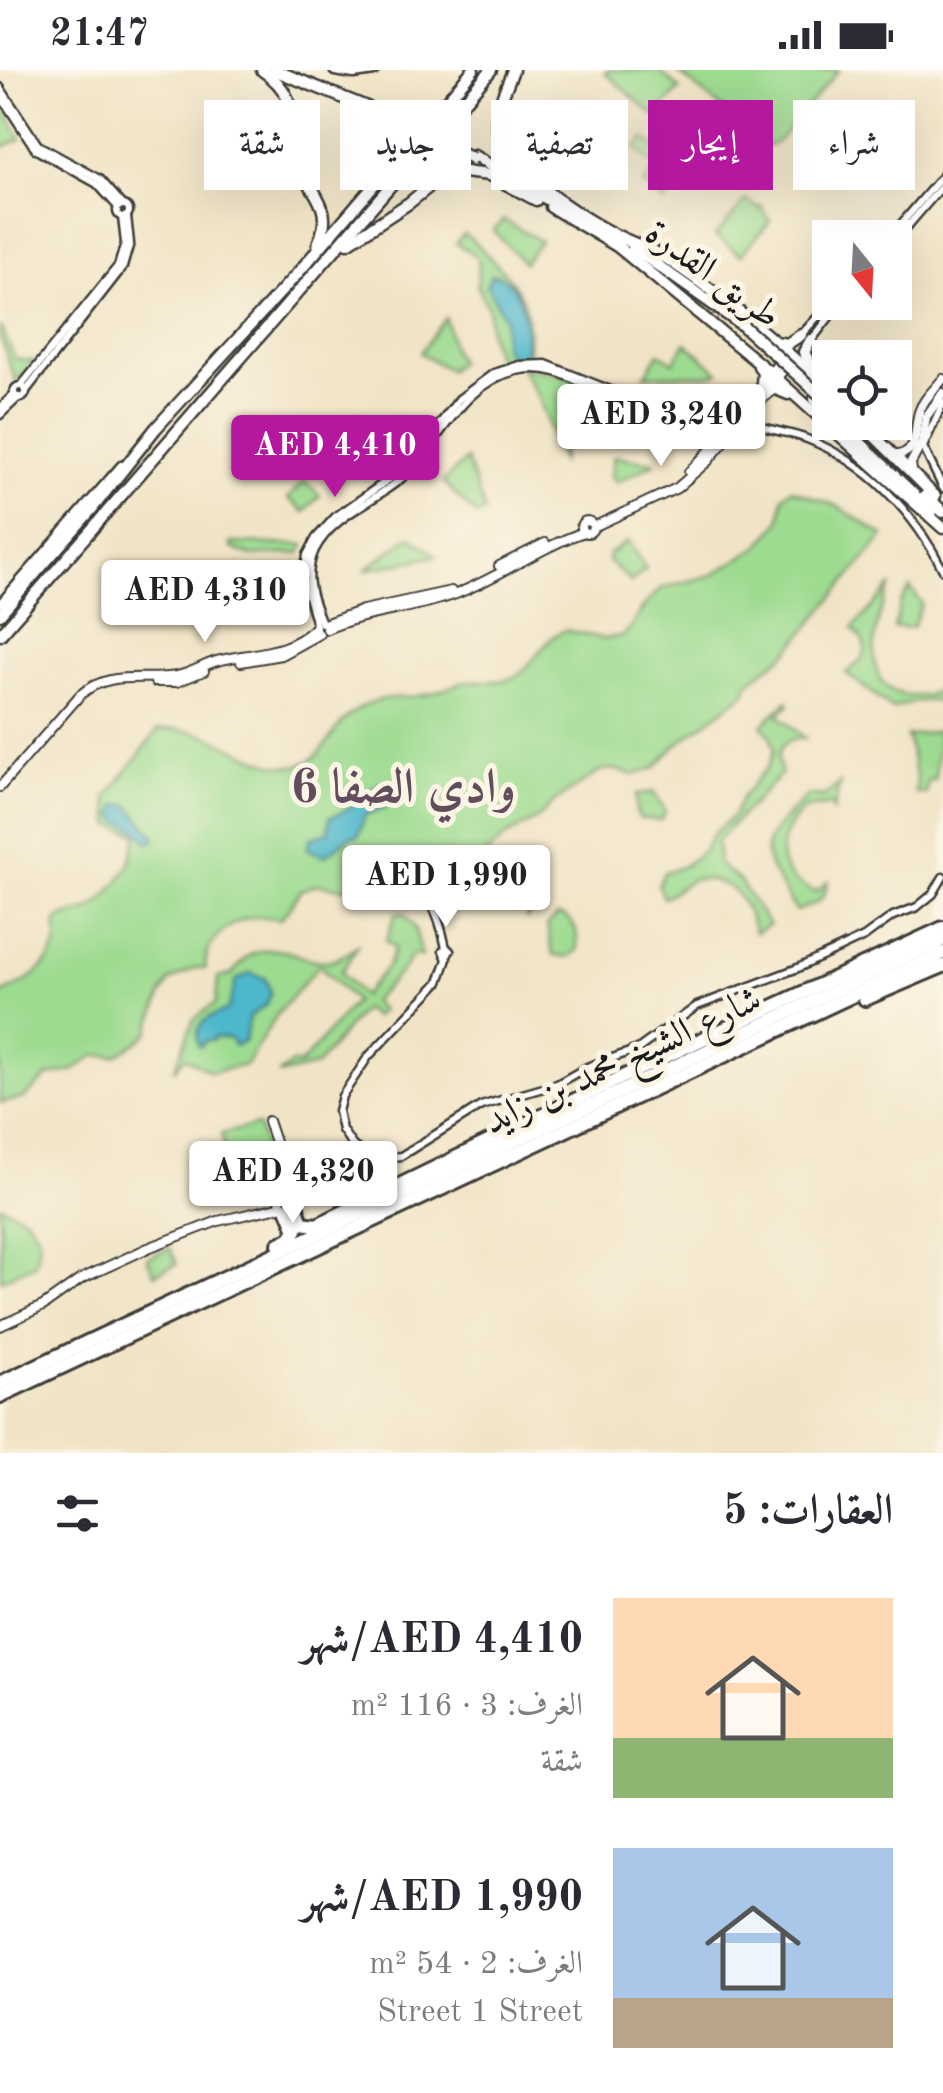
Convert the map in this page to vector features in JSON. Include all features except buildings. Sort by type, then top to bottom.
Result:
[{"type":"highway","points":[[291,1203],[305,1225],[317,1224],[943,926]]},
{"type":"highway","name":"شارع الشيخ محمد بن زايد","points":[[0,1383],[943,940]]},
{"type":"highway","name":"شارع الشيخ محمد بن زايد","points":[[0,1396],[943,953]]},
{"type":"highway","points":[[815,1015],[943,966]]},
{"type":"highway","points":[[570,1115],[708,1038]]},
{"type":"highway","points":[[126,1324],[161,1301],[289,1240],[296,1230],[291,1203]]},
{"type":"main road","points":[[262,70],[281,86],[289,100],[299,161],[324,214],[321,238],[298,274]]},
{"type":"main road","name":"طريق القدرة","points":[[274,70],[353,100]]},
{"type":"main road","name":"طريق القدرة","points":[[285,70],[355,100]]},
{"type":"main road","points":[[335,70],[374,70]]},
{"type":"main road","points":[[0,614],[169,413],[298,274],[473,70]]},
{"type":"main road","points":[[0,635],[491,70]]},
{"type":"main road","name":"طريق القدرة","points":[[513,70],[495,115],[508,156],[565,204],[740,327]]},
{"type":"main road","name":"طريق القدرة","points":[[473,158],[544,203],[619,242],[678,266],[771,340],[782,365],[812,394]]},
{"type":"main road","name":"طريق القدرة","points":[[473,158],[671,272],[740,327],[812,394]]},
{"type":"main road","points":[[334,251],[410,203],[437,179],[455,171],[489,175],[544,203]]},
{"type":"main road","points":[[619,242],[671,272]]},
{"type":"main road","name":"طريق القدرة","points":[[619,242],[752,357],[812,378]]},
{"type":"main road","points":[[771,340],[787,344],[806,338],[804,356],[812,374]]},
{"type":"main road","points":[[733,342],[782,365]]},
{"type":"main road","points":[[752,357],[762,370],[762,384]]},
{"type":"main road","points":[[741,417],[762,384],[782,365]]},
{"type":"main road","points":[[759,400],[782,365]]},
{"type":"main road","points":[[812,378],[798,373],[790,380],[790,386],[812,396]]},
{"type":"main road","points":[[914,476],[911,463],[922,406],[943,379]]},
{"type":"main road","points":[[0,787],[80,694],[96,684],[182,675],[223,659],[276,650],[321,627],[454,595],[587,527],[667,494],[687,480],[741,417],[776,388],[812,397]]},
{"type":"main road","points":[[913,452],[927,414],[943,393]]},
{"type":"main road","points":[[169,413],[166,423],[155,434],[160,444],[168,442],[199,409]]},
{"type":"main road","name":"طريق القدرة","points":[[850,440],[896,497],[943,526]]},
{"type":"main road","name":"طريق القدرة","points":[[857,440],[943,526]]},
{"type":"main road","points":[[867,440],[943,512]]},
{"type":"main road","points":[[878,440],[943,504]]},
{"type":"main road","points":[[894,456],[913,452]]},
{"type":"main road","points":[[896,497],[916,506]]},
{"type":"main road","points":[[266,1122],[291,1203]]},
{"type":"main road","points":[[0,1326],[43,1306],[81,1279],[148,1248],[212,1223],[291,1203],[311,1190],[362,1172],[372,1156]]},
{"type":"street","points":[[0,86],[38,145],[100,179],[120,206]]},
{"type":"street","points":[[0,95],[36,150],[103,188],[129,210],[118,266],[20,392],[0,411]]},
{"type":"street","points":[[908,220],[943,175]]},
{"type":"street","points":[[911,220],[943,185]]},
{"type":"street","points":[[806,338],[818,320]]},
{"type":"street","points":[[782,365],[824,320]]},
{"type":"street","points":[[497,378],[517,365]]},
{"type":"street","points":[[352,513],[351,509],[414,458],[470,389],[517,365],[550,365],[633,399],[696,399],[761,428],[800,436],[834,452],[896,497],[925,536],[943,570]]},
{"type":"street","points":[[321,627],[310,592],[311,562],[328,531],[412,468],[462,404],[497,378],[535,369],[590,380]]},
{"type":"street","points":[[576,379],[632,404],[700,405],[741,417]]},
{"type":"street","points":[[943,403],[924,446],[943,488]]},
{"type":"street","points":[[0,603],[133,455]]},
{"type":"street","points":[[412,468],[414,458]]},
{"type":"street","points":[[321,627],[304,584],[310,549],[325,527],[372,494]]},
{"type":"street","points":[[373,891],[399,884],[420,891],[434,906],[446,952],[439,982],[368,1057],[342,1096],[338,1116],[353,1146],[372,1156],[389,1158],[407,1154],[471,1111],[557,1084],[587,1067],[638,1049],[700,1004],[798,968],[864,936],[893,916],[918,907],[933,894],[943,877]]},
{"type":"green space","points":[[658,70],[680,89],[670,100],[648,100],[648,110],[605,73]]},
{"type":"green space","points":[[675,70],[839,70],[813,100],[793,100],[793,123],[773,144],[773,100],[712,100]]},
{"type":"green space","points":[[0,100],[21,139],[0,148]]},
{"type":"green space","points":[[644,138],[648,141],[648,161],[635,149]]},
{"type":"green space","points":[[650,190],[675,190],[664,203]]},
{"type":"green space","points":[[746,200],[761,206],[770,221],[741,255],[715,236]]},
{"type":"green space","points":[[504,220],[540,241],[524,263],[493,230]]},
{"type":"green space","points":[[464,234],[516,287],[527,318],[528,359],[499,366],[489,332],[489,310],[477,285],[479,262],[456,243]],"holes":[[[491,275],[497,275],[516,297],[526,341],[504,350],[505,318],[487,286]]]},
{"type":"green space","points":[[446,318],[459,362],[449,370],[420,353]]},
{"type":"green space","points":[[0,325],[15,359],[34,361],[16,382],[0,337]]},
{"type":"green space","points":[[686,343],[719,372],[645,375],[659,353],[674,362]]},
{"type":"green space","points":[[521,367],[584,380],[574,398],[561,461],[539,398]]},
{"type":"green space","points":[[614,456],[655,463],[616,483],[611,476]]},
{"type":"green space","points":[[466,459],[485,511],[477,516],[443,482]]},
{"type":"green space","points":[[304,481],[320,495],[304,512],[288,498]]},
{"type":"green space","points":[[791,489],[837,506],[884,536],[786,654],[755,677],[745,693],[676,745],[655,768],[634,775],[602,770],[553,803],[537,819],[506,836],[457,885],[451,902],[438,905],[422,887],[411,883],[340,888],[317,884],[301,890],[281,919],[246,919],[220,934],[209,949],[206,968],[196,968],[170,981],[149,1032],[138,1042],[115,1056],[96,1055],[72,1071],[48,1076],[24,1098],[0,1103],[0,994],[26,981],[48,962],[57,942],[57,921],[97,904],[126,869],[138,835],[111,825],[107,797],[158,730],[196,733],[271,763],[300,765],[317,755],[350,715],[372,702],[433,693],[465,682],[509,679],[566,630],[604,639],[625,635],[647,602],[662,588],[712,575],[758,547],[780,521],[783,497]]},
{"type":"green space","points":[[410,536],[437,556],[366,570],[369,567]]},
{"type":"green space","points":[[628,541],[646,569],[631,582],[608,561],[609,554]]},
{"type":"green space","points":[[231,543],[305,545],[301,553],[252,556],[231,548]]},
{"type":"green space","points":[[892,585],[876,630],[875,664],[880,678],[890,689],[905,695],[925,695],[943,687],[943,702],[923,700],[892,709],[846,673],[865,652],[863,641],[853,628]]},
{"type":"green space","points":[[910,588],[922,603],[913,627],[894,628],[901,602]]},
{"type":"green space","points":[[787,701],[789,704],[778,715],[805,738],[791,740],[782,747],[782,773],[717,841],[719,865],[739,880],[769,925],[755,933],[741,900],[728,886],[693,879],[663,898],[658,886],[664,872],[682,867],[703,851],[768,766],[774,750],[762,725]]},
{"type":"green space","points":[[939,731],[935,780],[928,780],[926,794],[916,793],[907,736]]},
{"type":"green space","points":[[840,783],[833,813],[832,805],[804,809],[786,832],[781,856],[791,876],[816,892],[828,882],[818,902],[796,911],[768,860],[769,838],[808,795],[824,797]]},
{"type":"green space","points":[[653,792],[665,810],[663,818],[640,818],[636,795]]},
{"type":"green space","points":[[535,859],[538,901],[527,918],[525,899],[505,886]]},
{"type":"green space","points":[[396,913],[404,913],[415,928],[422,956],[411,955],[405,967],[372,1002],[381,1011],[374,1017],[363,1009],[316,1066],[278,1075],[292,1063],[300,1065],[355,1001],[319,965],[278,1013],[246,1065],[211,1072],[185,1057],[174,1070],[194,1019],[216,1003],[218,977],[231,975],[254,953],[282,951],[318,961],[330,960],[344,956],[359,944],[341,972],[363,996],[389,964],[395,947],[386,941]]},
{"type":"green space","points":[[558,916],[569,920],[576,933],[577,951],[566,958],[553,955],[547,925]]},
{"type":"green space","points":[[258,1125],[265,1149],[261,1150],[261,1160],[229,1165],[221,1134]]},
{"type":"green space","points":[[0,1205],[26,1218],[40,1238],[35,1264],[1,1280]]},
{"type":"green space","points":[[170,1248],[177,1264],[154,1274],[147,1258]]},
{"type":"water","points":[[491,275],[511,285],[521,305],[526,341],[520,357],[509,356],[503,344],[505,318],[487,286]]},
{"type":"water","points":[[380,783],[389,794],[386,807],[365,815],[358,836],[351,836],[325,856],[307,849],[311,838],[328,832],[330,817]]},
{"type":"water","points":[[128,804],[155,836],[153,842],[114,816],[117,806]]},
{"type":"water","points":[[250,973],[265,978],[271,992],[267,1004],[249,1017],[245,1041],[234,1046],[231,1039],[214,1037],[199,1046],[200,1026],[228,1010],[236,980]]},
{"type":"district","name":"وادي الصفا 6","points":[[403,785]]}]
